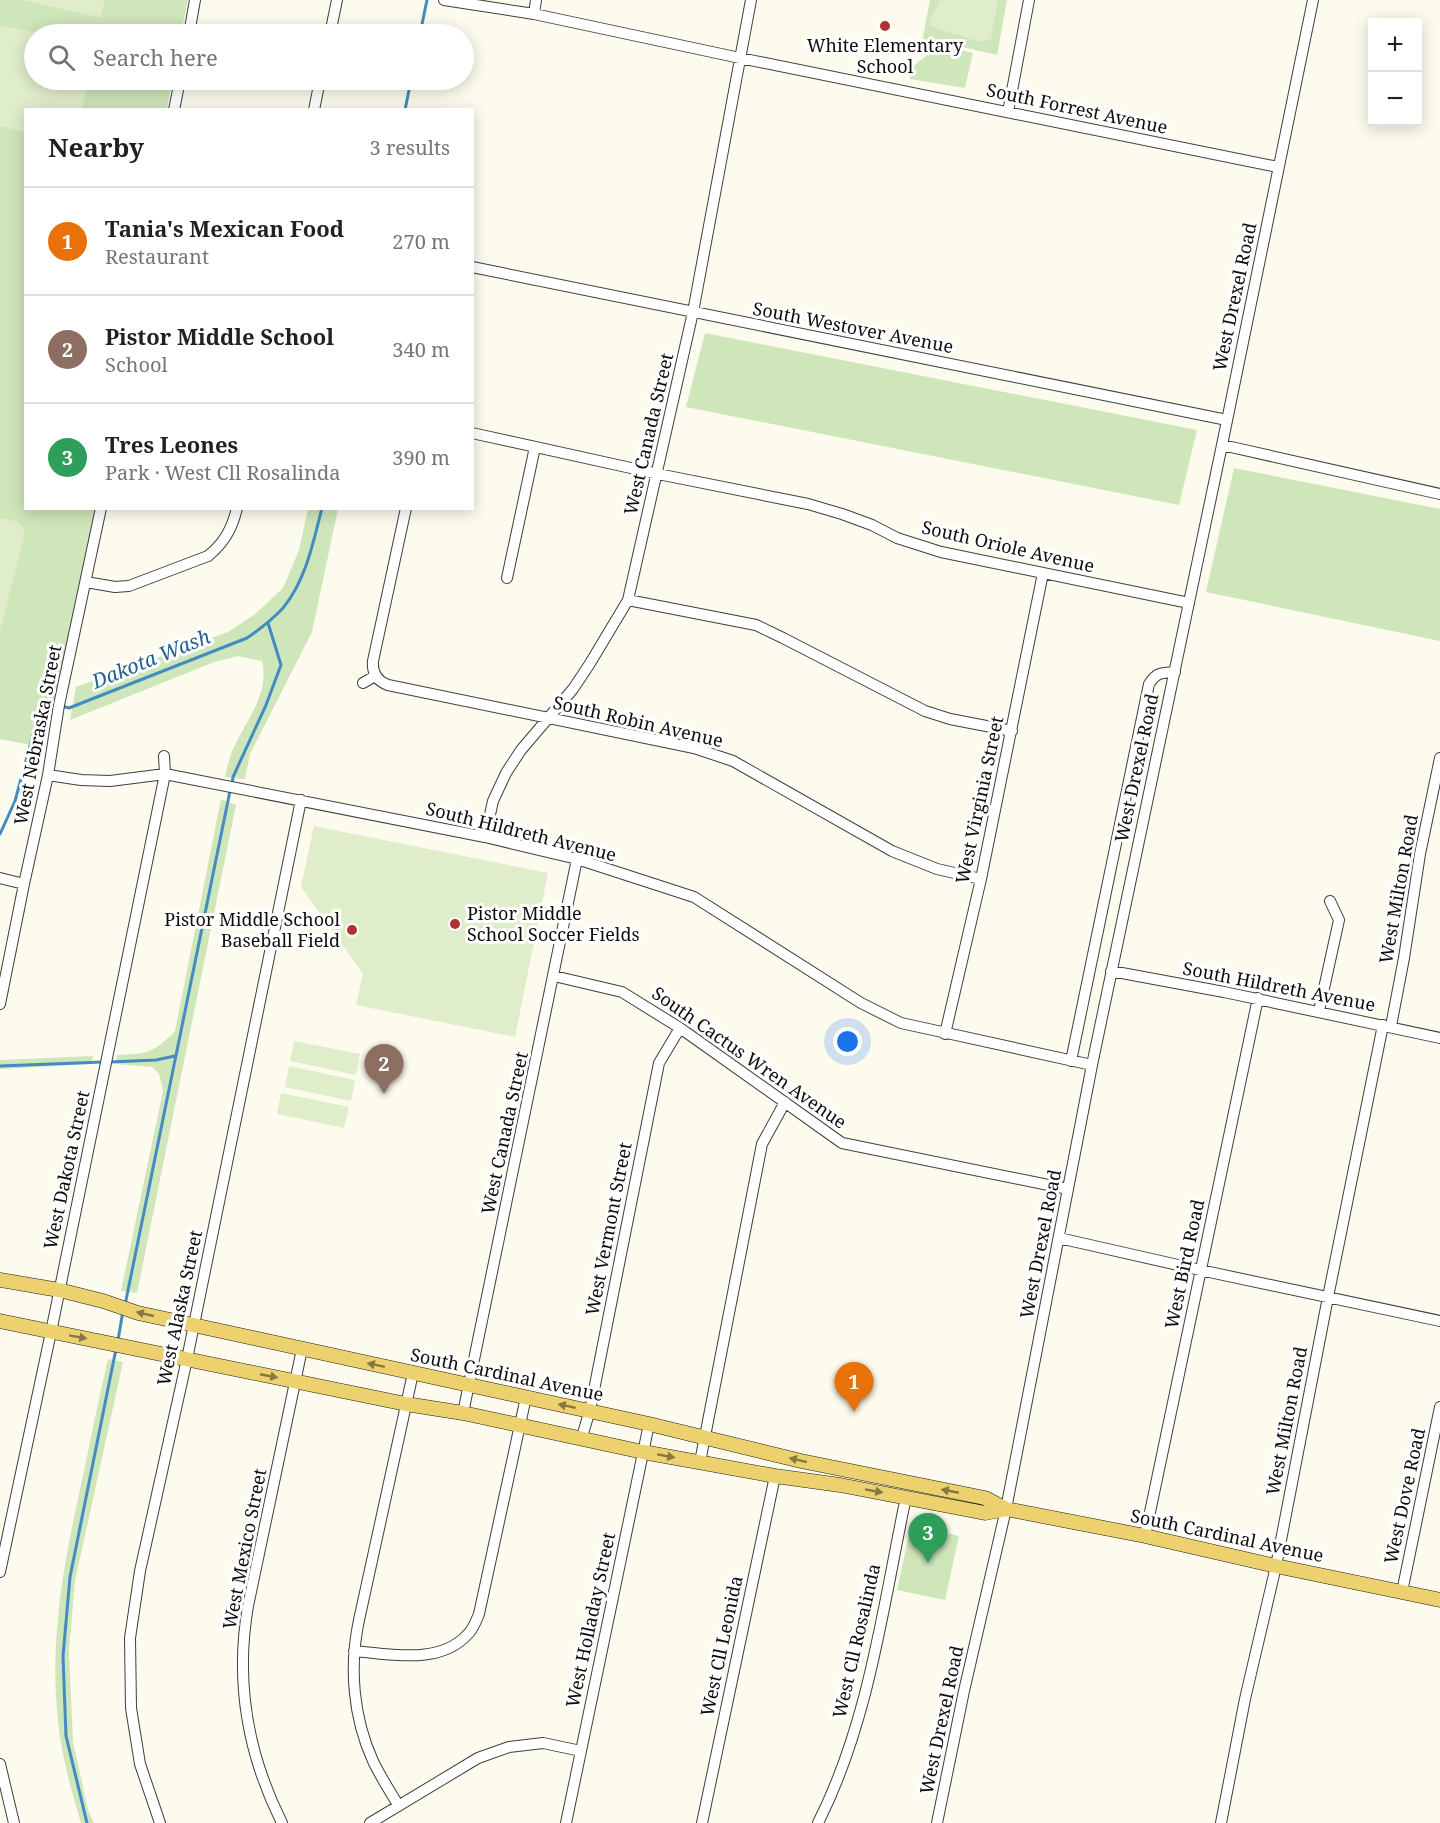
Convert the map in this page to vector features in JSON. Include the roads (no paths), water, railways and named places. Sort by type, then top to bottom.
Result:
[{"type":"main road","name":"South Cardinal Avenue","points":[[0,1280],[59,1290],[138,1313],[590,1410],[801,1461],[985,1498],[1005,1509],[1145,1536],[1440,1600]]},
{"type":"main road","name":"South Cardinal Avenue","points":[[0,1321],[406,1404],[463,1413],[643,1452],[906,1497],[985,1513],[1005,1509]]},
{"type":"street","points":[[191,24],[195,0]]},
{"type":"street","points":[[332,24],[337,0]]},
{"type":"street","name":"South Forrest Avenue","points":[[444,0],[534,14],[1278,167]]},
{"type":"street","points":[[534,14],[536,0]]},
{"type":"street","name":"West Canada Street","points":[[485,837],[493,801],[499,786],[521,750],[573,689],[628,600],[693,312],[752,0]]},
{"type":"street","points":[[1008,112],[1029,0]]},
{"type":"street","name":"West Drexel Road","points":[[938,1823],[964,1691],[1005,1509],[1111,971],[1313,0]]},
{"type":"street","points":[[174,108],[178,90]]},
{"type":"street","points":[[314,108],[318,90]]},
{"type":"street","name":"South Westover Avenue","points":[[474,267],[1227,420]]},
{"type":"street","name":"South Oriole Avenue","points":[[474,433],[808,504],[842,514],[872,525],[897,538],[941,552],[1189,603]]},
{"type":"street","points":[[1222,445],[1440,494]]},
{"type":"street","points":[[507,578],[535,447]]},
{"type":"street","name":"West Nebraska Street","points":[[0,1004],[48,775],[59,705],[101,510]]},
{"type":"street","points":[[86,582],[115,587],[129,586],[208,556],[228,536],[237,510]]},
{"type":"street","points":[[363,683],[375,676],[374,661],[406,510]]},
{"type":"street","name":"West Virginia Street","points":[[945,1034],[981,879],[1044,573]]},
{"type":"street","points":[[628,600],[756,625],[925,711],[950,719],[1012,731]]},
{"type":"street","name":"West Drexel Road","points":[[1071,1061],[1149,684],[1154,676],[1175,672]]},
{"type":"street","name":"South Robin Avenue","points":[[375,676],[379,681],[388,685],[694,748],[733,761],[892,851],[937,869],[981,879]]},
{"type":"street","name":"West Dakota Street","points":[[0,1572],[165,774],[164,756]]},
{"type":"street","name":"West Milton Road","points":[[1221,1823],[1245,1699],[1276,1566],[1328,1297],[1404,958],[1420,854],[1440,758]]},
{"type":"street","name":"South Hildreth Avenue","points":[[48,775],[110,782],[165,774],[485,837],[577,859],[694,897],[861,1004],[901,1023],[1092,1065]]},
{"type":"street","name":"West Alaska Street","points":[[160,1823],[141,1764],[131,1708],[130,1638],[140,1571],[187,1359],[301,800]]},
{"type":"street","name":"West Canada Street","points":[[463,1413],[577,859]]},
{"type":"street","points":[[0,879],[24,884]]},
{"type":"street","points":[[1319,1011],[1339,920],[1330,901]]},
{"type":"street","name":"South Hildreth Avenue","points":[[1111,971],[1258,998],[1440,1038]]},
{"type":"street","name":"South Cactus Wren Avenue","points":[[554,976],[622,992],[680,1028],[842,1143],[1068,1189]]},
{"type":"street","name":"West Bird Road","points":[[1145,1536],[1258,998]]},
{"type":"street","name":"West Vermont Street","points":[[581,1440],[590,1410],[659,1063],[680,1028]]},
{"type":"street","points":[[700,1462],[762,1144],[785,1102]]},
{"type":"street","points":[[1059,1238],[1440,1321]]},
{"type":"street","name":"West Mexico Street","points":[[282,1823],[258,1767],[248,1725],[244,1690],[244,1646],[249,1606],[302,1349]]},
{"type":"street","points":[[398,1806],[373,1761],[359,1719],[354,1682],[354,1652],[413,1373]]},
{"type":"street","points":[[354,1652],[432,1654],[453,1647],[469,1634],[479,1614],[526,1397]]},
{"type":"street","name":"West Dove Road","points":[[1402,1592],[1440,1407]]},
{"type":"street","name":"West Holladay Street","points":[[566,1823],[649,1424]]},
{"type":"street","name":"West Cll Leonida","points":[[702,1823],[775,1476]]},
{"type":"street","name":"West Cll Rosalinda","points":[[818,1823],[837,1780],[866,1689],[906,1497]]},
{"type":"street","points":[[370,1823],[478,1758],[509,1747],[543,1743],[581,1751]]},
{"type":"street","points":[[0,1764],[2,1785],[14,1823]]},
{"type":"waterway","name":"Dakota Wash","points":[[422,24],[427,0]]},
{"type":"waterway","name":"Dakota Wash","points":[[405,108],[409,90]]},
{"type":"waterway","name":"Dakota Wash","points":[[62,706],[69,708],[247,638],[261,628],[283,608],[298,585],[308,561],[321,510]]},
{"type":"waterway","points":[[232,784],[281,665],[268,623]]},
{"type":"waterway","name":"Dakota Wash","points":[[0,834],[15,801],[33,735],[45,713],[56,707]]},
{"type":"waterway","points":[[125,1305],[230,791]]},
{"type":"waterway","points":[[110,1062],[156,1060],[175,1056]]},
{"type":"waterway","points":[[0,1066],[103,1062]]},
{"type":"waterway","points":[[118,1340],[123,1311]]},
{"type":"waterway","points":[[87,1823],[66,1736],[63,1656],[70,1577],[116,1349]]},
{"type":"place","name":"White Elementary School","points":[[885,26]]},
{"type":"place","name":"Pistor Middle School Soccer Fields","points":[[455,924]]},
{"type":"place","name":"Pistor Middle School Baseball Field","points":[[352,930]]},
{"type":"place","name":"Pistor Middle School","points":[[384,1094]]},
{"type":"place","name":"Tania's Mexican Food","points":[[854,1412]]},
{"type":"place","name":"Tres Leones","points":[[928,1563]]}]
